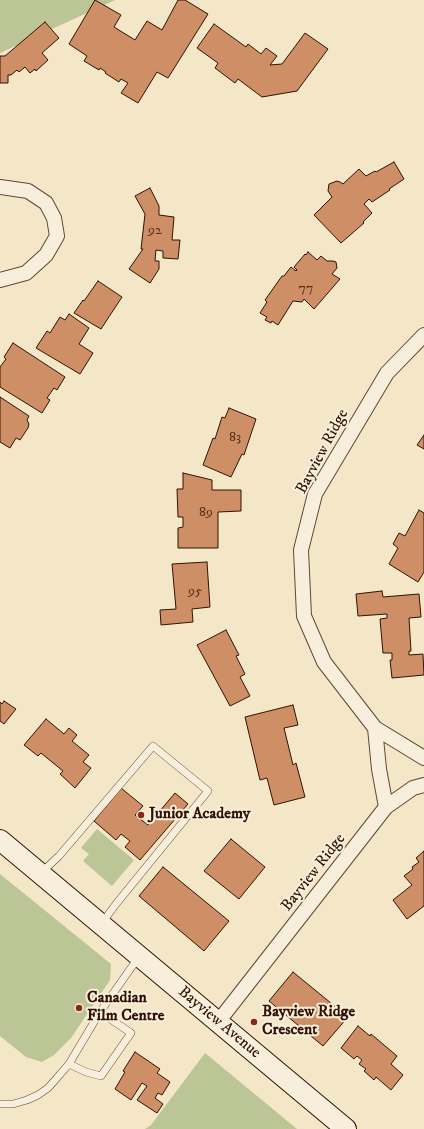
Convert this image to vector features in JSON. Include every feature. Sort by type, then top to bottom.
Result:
[{"type":"main road","name":"Bayview Avenue","points":[[0,840],[346,1129]]},
{"type":"street","points":[[0,186],[28,192],[46,203],[54,218],[57,236],[46,255],[26,273],[0,280]]},
{"type":"street","name":"Bayview Ridge","points":[[424,335],[387,373],[315,494],[301,550],[304,616],[324,662],[375,728],[424,758]]},
{"type":"street","points":[[375,728],[379,769],[386,807],[413,788],[424,785]]},
{"type":"street","name":"Bayview Ridge","points":[[218,1022],[386,807]]},
{"type":"lane","points":[[40,874],[59,856],[153,746],[208,792],[101,924]]},
{"type":"lane","points":[[0,1104],[13,1104],[27,1100],[48,1088],[69,1064],[100,1012],[139,956]]},
{"type":"lane","points":[[69,1064],[86,1072],[101,1076],[131,1033],[100,1012]]},
{"type":"green space","points":[[0,0],[115,0],[0,53]]},
{"type":"green space","points":[[97,829],[134,860],[112,886],[83,861],[89,854],[81,848]]},
{"type":"green space","points":[[0,874],[111,964],[110,980],[71,1038],[54,1055],[42,1062],[26,1057],[0,1036]]},
{"type":"green space","points":[[205,1053],[297,1129],[145,1129],[151,1125]]},
{"type":"building","points":[[95,0],[121,15],[114,27],[135,40],[147,21],[162,30],[178,0],[185,0],[208,14],[168,78],[157,72],[138,103],[121,93],[128,83],[121,79],[119,82],[100,68],[99,70],[84,61],[87,56],[69,44]]},
{"type":"building","points":[[45,22],[59,38],[42,53],[48,60],[36,71],[35,69],[30,73],[25,67],[19,72],[17,70],[11,75],[8,75],[8,83],[0,83],[0,56],[5,56]]},
{"type":"building","points":[[214,24],[246,47],[248,44],[261,54],[266,48],[277,56],[270,65],[282,64],[305,33],[328,49],[297,91],[262,97],[238,79],[235,83],[215,68],[218,63],[197,48]]},
{"type":"building","points":[[394,162],[404,179],[372,202],[369,199],[364,204],[372,213],[363,222],[364,223],[341,243],[314,215],[332,197],[328,191],[329,184],[337,181],[343,184],[359,169],[366,176]]},
{"type":"building","points":[[150,188],[159,206],[159,215],[174,217],[172,240],[180,240],[178,259],[163,258],[163,251],[156,250],[155,261],[159,261],[159,269],[150,283],[129,269],[143,249],[141,249],[145,214],[135,196]]},
{"type":"building","points":[[308,252],[317,260],[321,256],[327,261],[336,262],[337,268],[332,274],[340,279],[314,309],[304,299],[302,302],[293,301],[278,325],[272,321],[271,323],[265,320],[267,317],[260,313],[267,302],[265,300],[282,276],[284,276],[291,267],[296,271],[297,270],[294,267]]},
{"type":"building","points":[[98,281],[122,297],[101,329],[74,313]]},
{"type":"building","points":[[69,314],[89,328],[79,344],[93,353],[80,374],[36,348],[47,331],[50,333],[60,317],[65,320]]},
{"type":"building","points":[[13,343],[65,377],[57,390],[54,388],[47,398],[50,400],[42,413],[0,387],[0,367],[6,359],[4,357]]},
{"type":"building","points":[[0,397],[29,416],[27,420],[29,424],[28,428],[20,440],[16,438],[10,448],[0,442]]},
{"type":"building","points":[[229,408],[256,419],[244,455],[242,454],[231,477],[203,465],[213,438],[215,439],[222,417],[225,418]]},
{"type":"building","points":[[424,435],[424,449],[417,445]]},
{"type":"building","points":[[183,473],[212,480],[212,490],[241,490],[241,511],[218,512],[218,548],[178,548],[178,528],[183,527],[183,517],[178,517],[177,489],[183,489]]},
{"type":"building","points":[[419,510],[424,513],[424,572],[418,582],[389,564],[398,548],[393,544],[399,533],[405,536]]},
{"type":"building","points":[[207,562],[210,607],[192,609],[193,622],[161,625],[160,610],[176,609],[172,564]]},
{"type":"building","points":[[382,591],[383,597],[419,594],[421,617],[409,618],[411,651],[409,651],[409,655],[423,654],[424,675],[392,678],[390,660],[392,660],[392,653],[383,653],[380,619],[387,618],[387,614],[358,616],[356,594]]},
{"type":"building","points":[[226,630],[239,655],[236,656],[245,674],[240,677],[250,696],[230,706],[197,645]]},
{"type":"building","points":[[4,701],[16,709],[4,724],[0,721],[0,702],[2,704]]},
{"type":"building","points":[[293,705],[298,725],[284,728],[293,765],[296,763],[305,797],[274,805],[267,778],[260,780],[245,717]]},
{"type":"building","points":[[46,719],[64,734],[69,728],[77,735],[72,741],[89,755],[83,762],[91,768],[75,788],[60,774],[63,771],[41,753],[38,756],[24,745]]},
{"type":"building","points":[[121,788],[143,806],[135,815],[148,825],[175,793],[188,804],[140,860],[125,847],[130,841],[121,834],[116,840],[94,821]]},
{"type":"building","points":[[231,839],[265,867],[239,899],[204,871]]},
{"type":"building","points":[[424,851],[424,906],[407,919],[393,900],[412,885],[404,876],[419,862],[416,858]]},
{"type":"building","points":[[163,867],[229,921],[204,951],[139,896]]},
{"type":"building","points":[[293,972],[348,1017],[323,1046],[269,1001]]},
{"type":"building","points":[[358,1026],[370,1036],[371,1034],[397,1056],[391,1064],[403,1075],[391,1090],[376,1077],[374,1080],[364,1071],[366,1069],[359,1064],[362,1060],[357,1056],[354,1059],[341,1048]]},
{"type":"building","points":[[135,1052],[160,1069],[157,1073],[170,1082],[162,1095],[158,1093],[155,1098],[163,1104],[157,1113],[137,1100],[147,1086],[142,1083],[131,1100],[115,1089],[125,1072],[123,1071]]},
{"type":"place","name":"Junior Academy","points":[[141,815]]},
{"type":"place","name":"Canadian Film Centre","points":[[79,1008]]},
{"type":"place","name":"Bayview Ridge Crescent","points":[[254,1022]]}]
